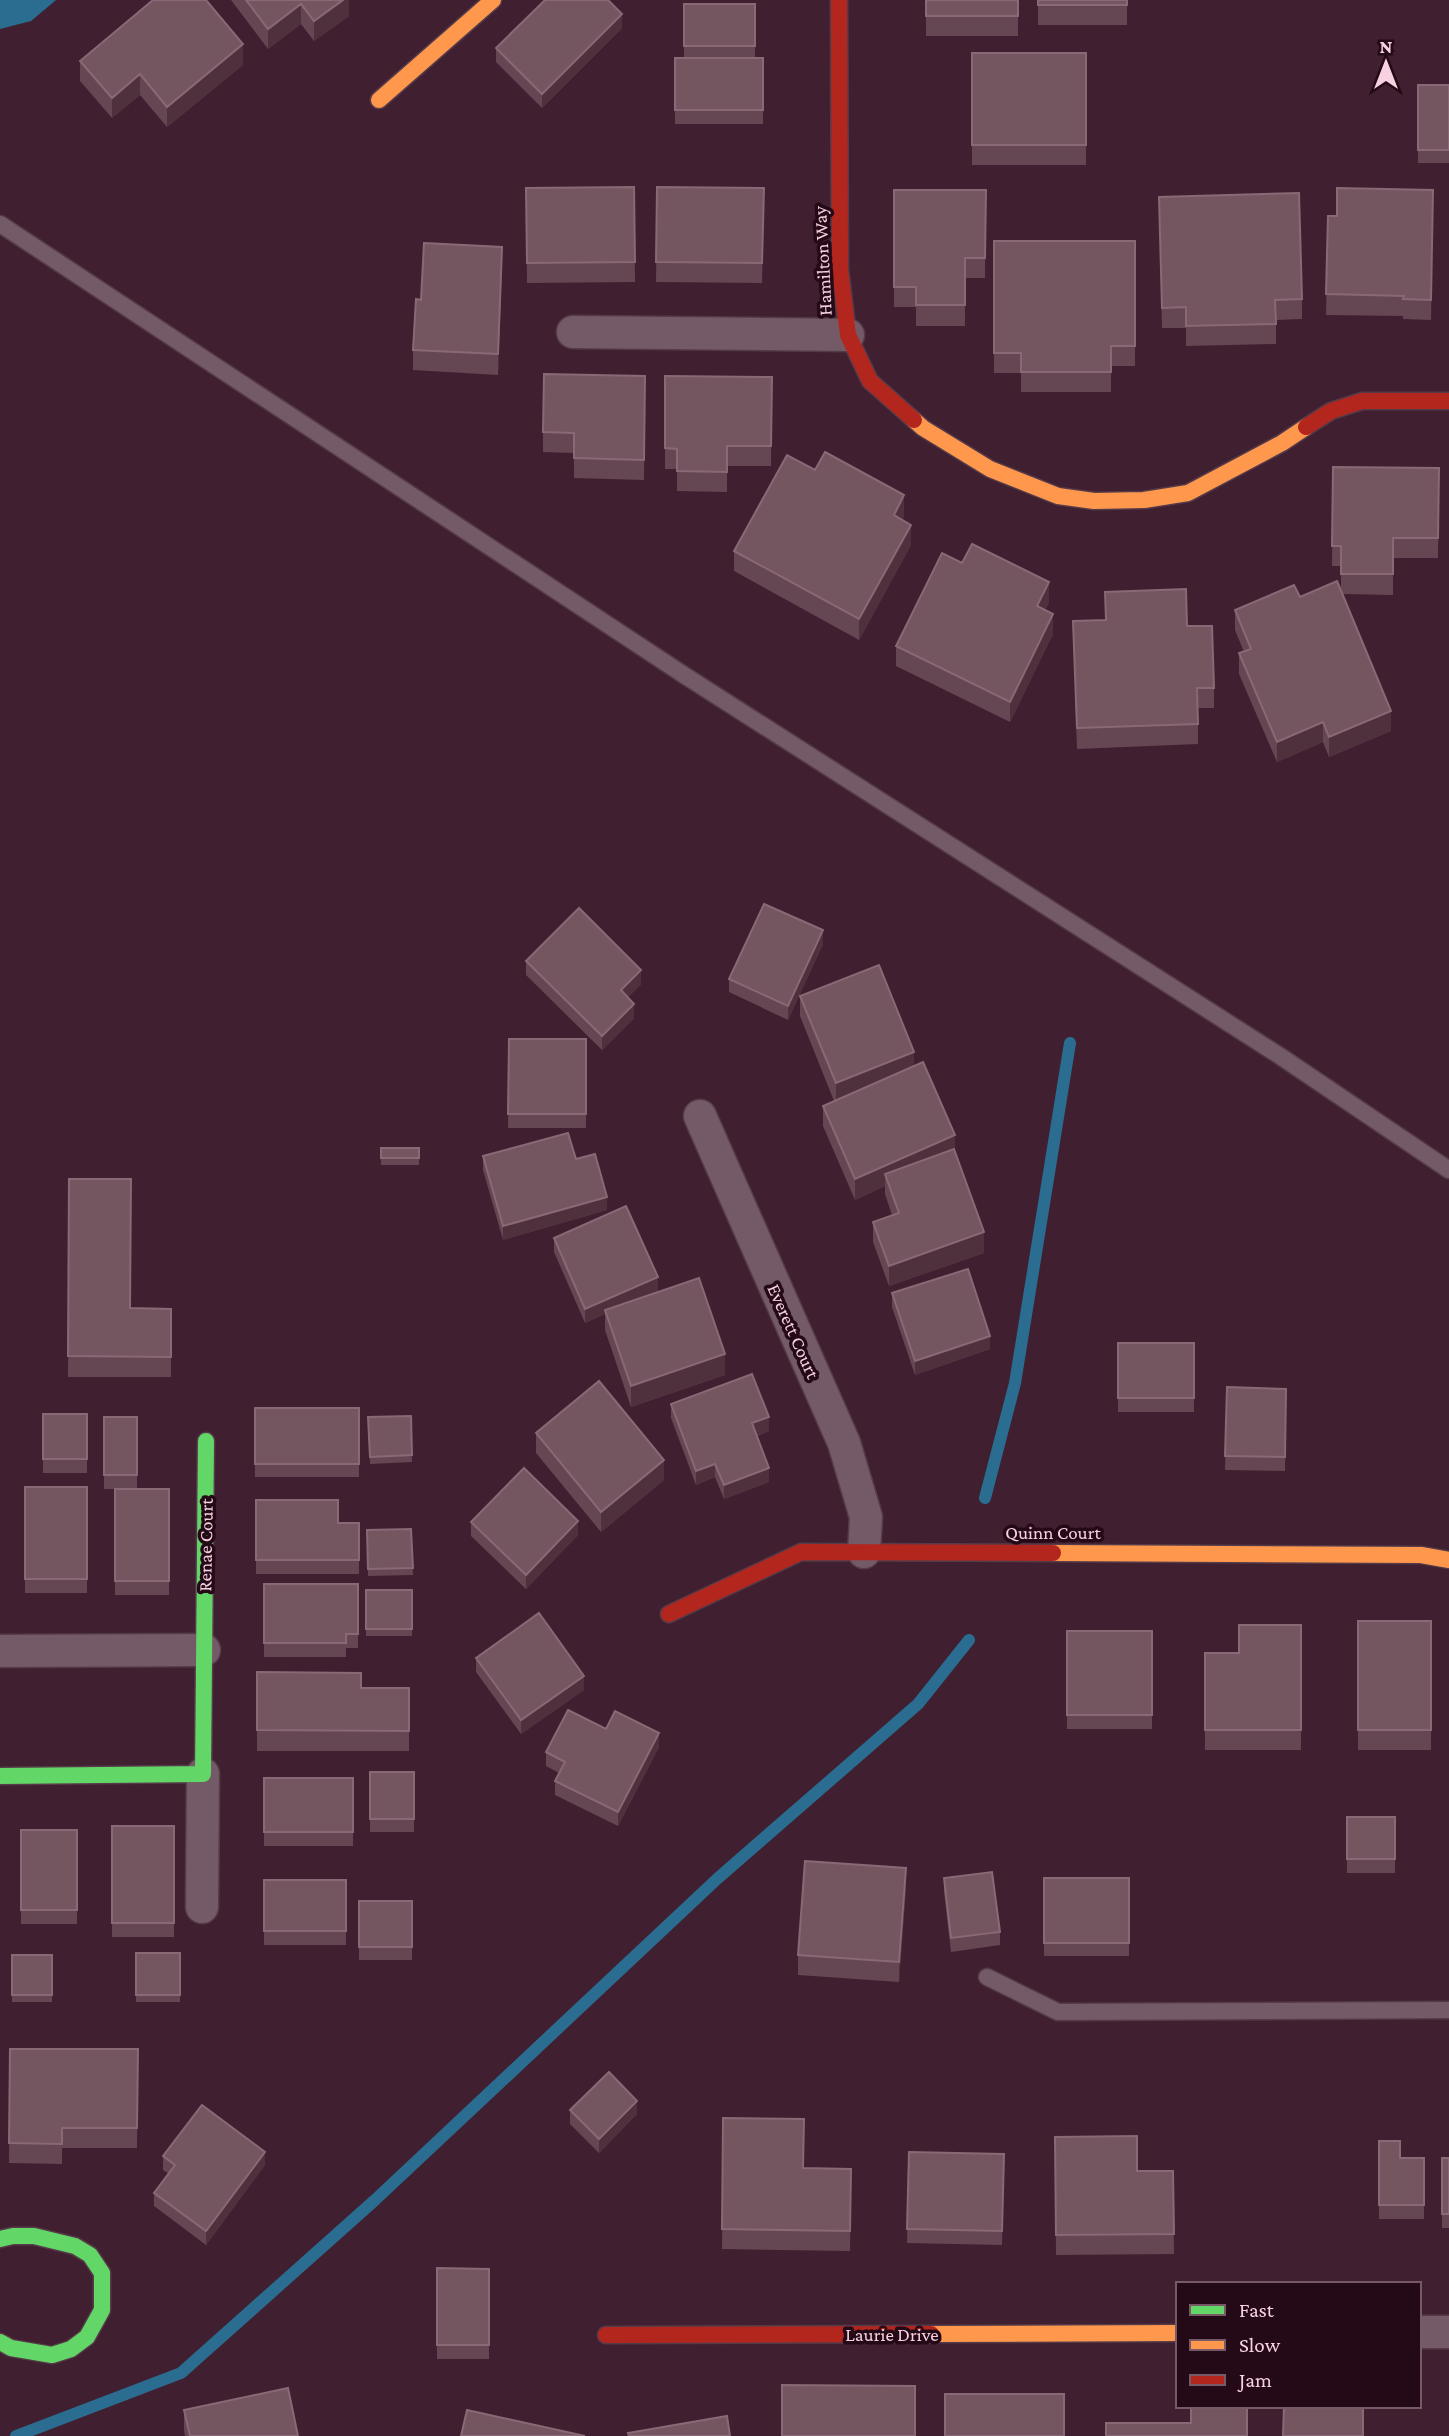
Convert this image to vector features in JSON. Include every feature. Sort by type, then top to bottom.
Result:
[{"type":"street","points":[[379,100],[493,0]]},
{"type":"street","name":"Hamilton Way","points":[[839,0],[840,270],[848,335],[870,381],[922,428],[990,469],[1058,496],[1094,501],[1144,500],[1188,493],[1282,443],[1331,411],[1362,401],[1449,401]]},
{"type":"street","points":[[573,332],[848,335]]},
{"type":"street","name":"Everett Court","points":[[700,1116],[844,1443],[866,1517],[864,1552]]},
{"type":"street","name":"Renae Court","points":[[202,1907],[206,1441]]},
{"type":"street","name":"Quinn Court","points":[[669,1614],[801,1552],[1420,1555],[1449,1560]]},
{"type":"street","points":[[0,1651],[204,1650]]},
{"type":"street","points":[[0,1776],[203,1774]]},
{"type":"street","points":[[0,2239],[34,2236],[75,2246],[90,2255],[102,2273],[102,2310],[87,2337],[71,2349],[52,2355],[11,2348],[0,2342]]},
{"type":"street","points":[[1421,2332],[1449,2332]]},
{"type":"street","name":"Laurie Drive","points":[[606,2335],[1176,2333]]},
{"type":"lane","points":[[0,224],[684,675],[1280,1056],[1449,1170]]},
{"type":"lane","points":[[986,1977],[1058,2012],[1449,2010]]},
{"type":"water","points":[[0,0],[56,0],[31,21],[0,29]]},
{"type":"building","points":[[153,0],[206,0],[243,44],[167,107],[140,74],[112,98],[80,61]]},
{"type":"building","points":[[246,0],[343,0],[314,21],[301,4],[268,29]]},
{"type":"building","points":[[545,0],[608,0],[622,14],[542,94],[496,48]]},
{"type":"building","points":[[926,0],[1018,0],[1018,16],[926,16]]},
{"type":"building","points":[[1038,0],[1127,0],[1127,5],[1038,5]]},
{"type":"building","points":[[684,4],[755,4],[755,46],[684,46]]},
{"type":"building","points":[[972,53],[1086,53],[1086,145],[972,145]]},
{"type":"building","points":[[675,58],[763,58],[763,110],[675,110]]},
{"type":"building","points":[[1418,85],[1449,85],[1449,150],[1418,150]]},
{"type":"building","points":[[634,187],[635,262],[527,263],[526,188]]},
{"type":"building","points":[[657,187],[764,188],[762,263],[656,262]]},
{"type":"building","points":[[1337,188],[1433,190],[1431,300],[1403,299],[1404,296],[1326,294],[1328,216],[1337,216]]},
{"type":"building","points":[[894,190],[986,190],[985,258],[965,258],[965,305],[916,305],[916,287],[894,287]]},
{"type":"building","points":[[1299,193],[1302,299],[1275,300],[1276,324],[1186,326],[1186,307],[1162,308],[1159,197]]},
{"type":"building","points":[[994,241],[1135,241],[1135,346],[1111,346],[1111,372],[1021,372],[1021,353],[994,353]]},
{"type":"building","points":[[424,243],[502,247],[498,354],[413,350],[416,299],[421,300]]},
{"type":"building","points":[[544,374],[645,376],[644,460],[574,458],[574,433],[543,432]]},
{"type":"building","points":[[665,376],[772,377],[771,446],[727,446],[727,472],[677,471],[677,449],[665,448]]},
{"type":"building","points":[[825,452],[904,495],[894,515],[911,525],[859,619],[734,551],[787,455],[815,470]]},
{"type":"building","points":[[1333,467],[1439,468],[1438,538],[1393,538],[1393,574],[1341,574],[1341,546],[1332,546]]},
{"type":"building","points":[[972,544],[1049,582],[1037,606],[1053,614],[1010,702],[896,646],[942,553],[962,563]]},
{"type":"building","points":[[1337,581],[1391,711],[1329,737],[1323,722],[1277,742],[1239,653],[1251,649],[1235,610],[1294,585],[1300,597]]},
{"type":"building","points":[[1186,589],[1187,626],[1212,626],[1214,688],[1197,688],[1198,724],[1077,728],[1073,621],[1106,620],[1105,592]]},
{"type":"building","points":[[764,904],[823,930],[788,1006],[729,979]]},
{"type":"building","points":[[579,908],[641,970],[621,990],[634,1004],[602,1036],[526,961]]},
{"type":"building","points":[[879,965],[914,1052],[836,1083],[800,996]]},
{"type":"building","points":[[509,1039],[586,1039],[586,1114],[508,1114]]},
{"type":"building","points":[[923,1062],[955,1135],[855,1179],[823,1106]]},
{"type":"building","points":[[568,1133],[576,1159],[595,1154],[607,1197],[503,1226],[483,1156]]},
{"type":"building","points":[[381,1148],[419,1148],[419,1158],[381,1158]]},
{"type":"building","points":[[954,1149],[984,1232],[889,1266],[873,1222],[899,1213],[885,1174]]},
{"type":"building","points":[[69,1179],[131,1179],[130,1308],[171,1309],[171,1357],[68,1356]]},
{"type":"building","points":[[626,1206],[658,1277],[585,1309],[554,1238]]},
{"type":"building","points":[[968,1269],[990,1336],[915,1361],[892,1293]]},
{"type":"building","points":[[699,1278],[725,1354],[631,1386],[605,1310]]},
{"type":"building","points":[[1118,1343],[1194,1343],[1194,1398],[1118,1398]]},
{"type":"building","points":[[752,1374],[769,1417],[752,1423],[769,1468],[724,1485],[715,1464],[696,1471],[671,1404]]},
{"type":"building","points":[[599,1381],[664,1460],[601,1512],[536,1433]]},
{"type":"building","points":[[1227,1387],[1286,1389],[1285,1457],[1225,1456]]},
{"type":"building","points":[[255,1408],[359,1408],[359,1464],[255,1464]]},
{"type":"building","points":[[43,1414],[87,1414],[87,1459],[43,1459]]},
{"type":"building","points":[[411,1416],[412,1455],[370,1457],[368,1417]]},
{"type":"building","points":[[104,1417],[137,1417],[137,1475],[104,1475]]},
{"type":"building","points":[[524,1468],[578,1521],[526,1575],[471,1522]]},
{"type":"building","points":[[25,1487],[87,1487],[87,1579],[25,1579]]},
{"type":"building","points":[[115,1489],[169,1489],[169,1581],[115,1581]]},
{"type":"building","points":[[256,1500],[338,1500],[338,1523],[359,1523],[359,1560],[256,1560]]},
{"type":"building","points":[[411,1529],[413,1568],[368,1569],[367,1530]]},
{"type":"building","points":[[264,1584],[358,1584],[358,1634],[346,1634],[346,1643],[264,1643]]},
{"type":"building","points":[[366,1590],[412,1590],[412,1629],[366,1629]]},
{"type":"building","points":[[539,1613],[584,1676],[521,1720],[476,1658]]},
{"type":"building","points":[[1358,1621],[1431,1621],[1431,1730],[1358,1730]]},
{"type":"building","points":[[1239,1625],[1301,1625],[1301,1730],[1205,1730],[1205,1653],[1239,1653]]},
{"type":"building","points":[[1067,1631],[1152,1631],[1152,1715],[1067,1715]]},
{"type":"building","points":[[257,1672],[361,1673],[361,1688],[409,1688],[409,1731],[257,1730]]},
{"type":"building","points":[[568,1710],[606,1729],[615,1711],[659,1733],[618,1812],[555,1781],[565,1762],[546,1752]]},
{"type":"building","points":[[370,1772],[414,1772],[414,1819],[370,1819]]},
{"type":"building","points":[[264,1778],[353,1778],[353,1832],[264,1832]]},
{"type":"building","points":[[1347,1817],[1395,1817],[1395,1859],[1347,1859]]},
{"type":"building","points":[[112,1826],[174,1826],[174,1923],[112,1923]]},
{"type":"building","points":[[21,1830],[77,1830],[77,1910],[21,1910]]},
{"type":"building","points":[[805,1861],[906,1868],[899,1962],[798,1955]]},
{"type":"building","points":[[992,1872],[1000,1932],[951,1938],[944,1878]]},
{"type":"building","points":[[1044,1878],[1129,1878],[1129,1943],[1044,1943]]},
{"type":"building","points":[[264,1880],[346,1880],[346,1931],[264,1931]]},
{"type":"building","points":[[359,1901],[412,1901],[412,1947],[359,1947]]},
{"type":"building","points":[[136,1953],[180,1953],[180,1995],[136,1995]]},
{"type":"building","points":[[12,1955],[52,1955],[52,1995],[12,1995]]},
{"type":"building","points":[[10,2049],[138,2049],[137,2128],[62,2128],[62,2144],[9,2143]]},
{"type":"building","points":[[609,2072],[637,2101],[599,2139],[570,2110]]},
{"type":"building","points":[[202,2105],[265,2152],[206,2231],[154,2193],[175,2165],[163,2156]]},
{"type":"building","points":[[723,2118],[804,2119],[803,2168],[851,2169],[850,2231],[722,2229]]},
{"type":"building","points":[[1137,2136],[1137,2171],[1173,2171],[1174,2234],[1056,2235],[1055,2137]]},
{"type":"building","points":[[1379,2141],[1400,2141],[1400,2158],[1424,2158],[1424,2205],[1379,2205]]},
{"type":"building","points":[[909,2152],[1004,2154],[1002,2231],[907,2229]]},
{"type":"building","points":[[1442,2158],[1449,2158],[1449,2214],[1442,2214]]},
{"type":"building","points":[[437,2268],[489,2269],[489,2345],[437,2345]]},
{"type":"building","points":[[782,2385],[915,2386],[915,2436],[782,2436]]},
{"type":"building","points":[[288,2388],[298,2436],[190,2436],[184,2410]]},
{"type":"building","points":[[945,2394],[1064,2394],[1064,2436],[945,2436]]},
{"type":"building","points":[[1191,2408],[1247,2408],[1247,2436],[1106,2436],[1106,2423],[1191,2423]]},
{"type":"building","points":[[1284,2408],[1363,2408],[1363,2436],[1283,2436]]},
{"type":"building","points":[[467,2410],[585,2436],[461,2436]]},
{"type":"building","points":[[727,2416],[730,2436],[629,2436],[628,2433]]},
{"type":"waterway","points":[[985,1498],[1015,1383],[1070,1043]]},
{"type":"waterway","points":[[16,2436],[181,2373],[375,2200],[717,1879],[918,1704],[969,1640]]},
{"type":"traffic: fast","points":[[0,1776],[203,1774],[206,1441]]},
{"type":"traffic: fast","points":[[0,2239],[34,2236],[75,2246],[90,2255],[102,2273],[102,2310],[87,2337],[71,2349],[52,2355],[11,2348],[0,2342]]},
{"type":"traffic: slow","points":[[379,100],[493,0]]},
{"type":"traffic: slow","points":[[914,420],[990,469],[1058,496],[1094,501],[1144,500],[1188,493],[1282,443],[1306,427]]},
{"type":"traffic: slow","points":[[1053,1553],[1421,1555],[1449,1560]]},
{"type":"traffic: slow","points":[[931,2334],[1176,2333]]},
{"type":"traffic: jam","points":[[839,0],[840,270],[848,335],[870,381],[914,420]]},
{"type":"traffic: jam","points":[[1306,427],[1331,411],[1362,401],[1449,401]]},
{"type":"traffic: jam","points":[[669,1614],[801,1552],[1053,1553]]},
{"type":"traffic: jam","points":[[606,2335],[931,2334]]}]
